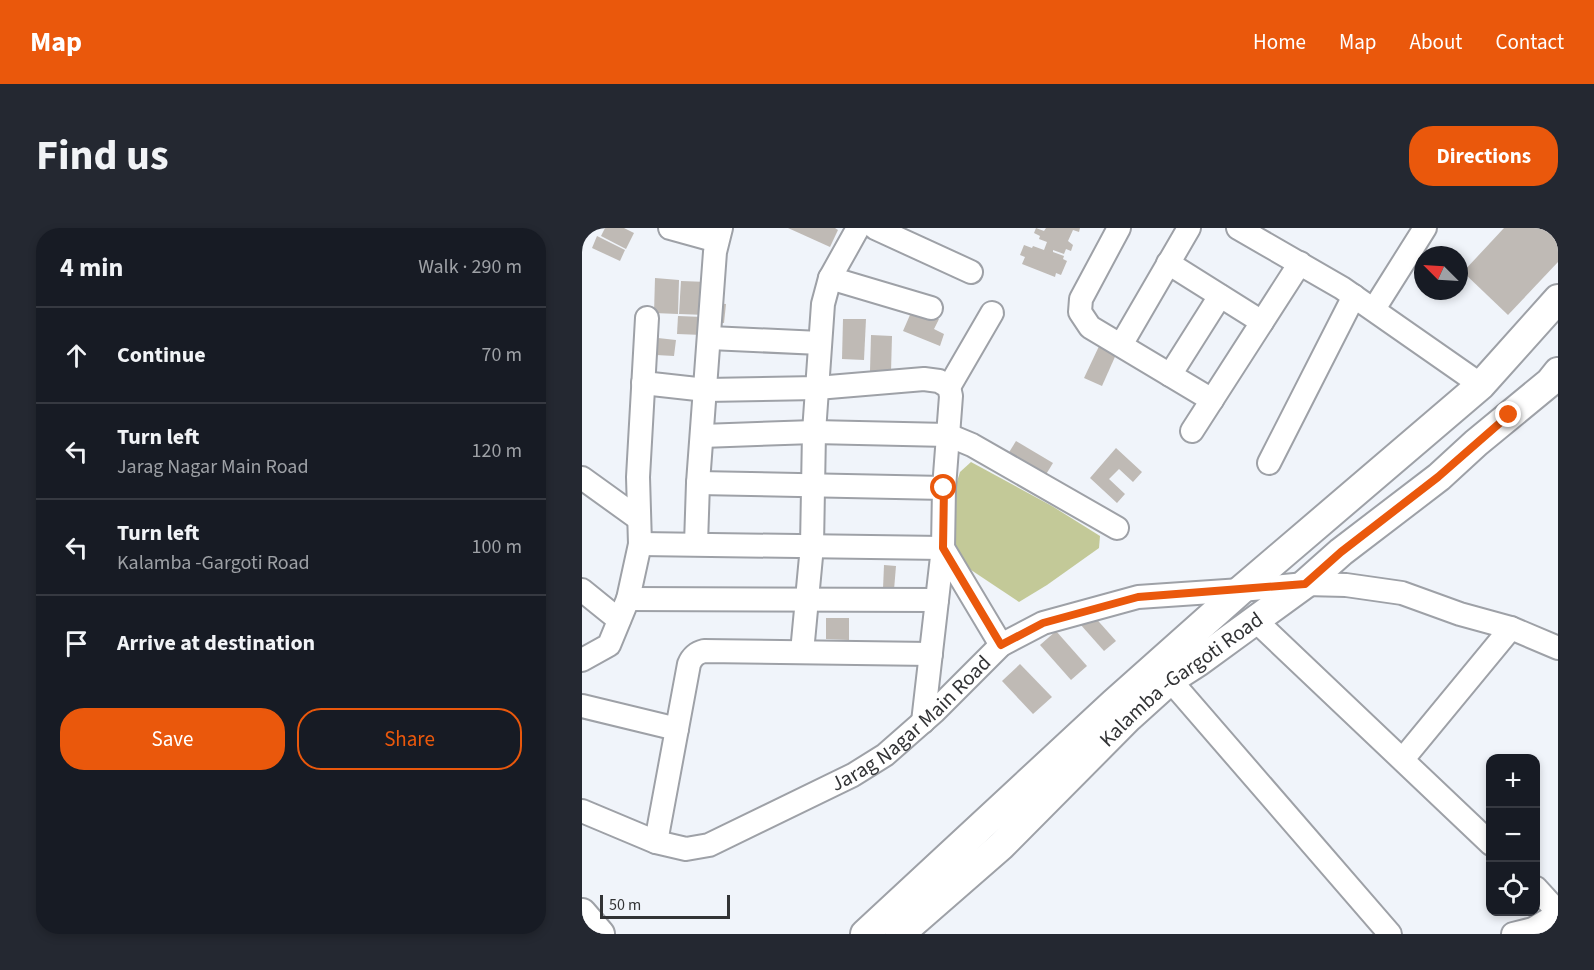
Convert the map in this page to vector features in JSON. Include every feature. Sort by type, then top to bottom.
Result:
[{"type":"main road","points":[[865,934],[1114,703],[1241,590],[1481,385],[1558,299]]},
{"type":"main road","name":"Kalamba -Gargoti Road","points":[[900,934],[1001,846],[1129,717],[1170,680],[1305,584],[1341,552],[1438,477],[1550,382],[1558,372]]},
{"type":"main road","points":[[582,912],[600,934]]},
{"type":"street","points":[[670,228],[719,235],[698,483],[696,544]]},
{"type":"street","points":[[802,652],[812,546],[814,432],[823,304],[830,279],[858,228]]},
{"type":"street","points":[[874,228],[971,272]]},
{"type":"street","points":[[1119,228],[1081,299],[1080,312],[1090,327],[1212,400]]},
{"type":"street","points":[[1121,345],[1189,228]]},
{"type":"street","points":[[1238,228],[1354,296],[1481,385]]},
{"type":"street","points":[[1374,309],[1425,228]]},
{"type":"street","points":[[1192,431],[1300,263]]},
{"type":"street","points":[[1168,264],[1262,322]]},
{"type":"street","points":[[830,279],[931,308]]},
{"type":"street","points":[[1170,375],[1220,296]]},
{"type":"street","points":[[1269,463],[1354,296]]},
{"type":"street","points":[[923,722],[943,548],[944,488],[951,396],[949,387],[992,313]]},
{"type":"street","points":[[582,660],[609,645],[628,599],[640,544],[638,477],[647,318]]},
{"type":"street","points":[[710,338],[820,343]]},
{"type":"street","points":[[644,382],[706,390],[817,388],[924,379],[939,381],[949,387]]},
{"type":"street","points":[[702,436],[814,432],[948,435],[972,445],[1117,528]]},
{"type":"street","points":[[582,478],[639,519]]},
{"type":"street","points":[[698,483],[944,488]]},
{"type":"street","points":[[640,544],[943,548]]},
{"type":"street","points":[[943,548],[1001,645]]},
{"type":"street","name":"Jarag Nagar Main Road","points":[[582,811],[656,842],[686,849],[709,845],[853,775],[885,755],[923,722],[1001,645],[1043,623],[1138,597],[1305,584],[1346,585],[1402,593],[1460,614],[1511,628],[1558,648]]},
{"type":"street","points":[[582,590],[619,620]]},
{"type":"street","points":[[628,599],[937,600]]},
{"type":"street","points":[[1255,620],[1486,839]]},
{"type":"street","points":[[1402,759],[1511,628]]},
{"type":"street","points":[[656,842],[689,664],[698,652],[931,654]]},
{"type":"street","points":[[1170,680],[1390,934]]},
{"type":"street","points":[[582,706],[677,729]]},
{"type":"street","points":[[1513,934],[1533,929],[1558,913],[1540,893]]},
{"type":"green space","points":[[971,462],[1052,506],[1100,536],[1099,548],[1019,602],[953,558],[953,494],[960,472]]},
{"type":"building","points":[[605,228],[624,228],[634,233],[626,249],[601,236]]},
{"type":"building","points":[[788,228],[835,228],[838,230],[830,247]]},
{"type":"building","points":[[1036,228],[1044,231],[1046,228],[1080,228],[1079,232],[1073,230],[1068,241],[1073,245],[1071,251],[1066,249],[1064,254],[1053,250],[1064,256],[1063,259],[1067,261],[1061,275],[1056,273],[1055,277],[1022,264],[1025,257],[1020,255],[1024,245],[1044,250],[1047,242],[1039,239],[1040,236],[1034,233]]},
{"type":"building","points":[[1504,228],[1558,228],[1558,262],[1508,315],[1468,277],[1468,267]]},
{"type":"building","points":[[597,236],[625,250],[620,261],[592,248]]},
{"type":"building","points":[[655,278],[679,280],[678,314],[654,313]]},
{"type":"building","points":[[681,281],[708,282],[706,315],[679,314]]},
{"type":"building","points":[[714,303],[726,304],[724,323],[712,322]]},
{"type":"building","points":[[913,308],[939,319],[934,329],[944,334],[940,346],[903,331]]},
{"type":"building","points":[[678,316],[703,317],[702,335],[677,334]]},
{"type":"building","points":[[843,319],[866,319],[864,360],[842,359]]},
{"type":"building","points":[[871,335],[892,336],[891,372],[870,371]]},
{"type":"building","points":[[658,338],[676,340],[674,356],[656,355]]},
{"type":"building","points":[[1101,342],[1118,350],[1102,386],[1084,378]]},
{"type":"building","points":[[1016,441],[1053,463],[1045,476],[1008,454]]},
{"type":"building","points":[[1116,448],[1142,472],[1133,482],[1119,469],[1109,479],[1125,494],[1117,503],[1090,478]]},
{"type":"building","points":[[884,565],[896,566],[894,590],[883,589]]},
{"type":"building","points":[[1092,614],[1116,641],[1104,651],[1080,624]]},
{"type":"building","points":[[826,618],[849,618],[849,640],[826,639]]},
{"type":"building","points":[[1056,631],[1087,666],[1071,680],[1040,645]]},
{"type":"building","points":[[1020,664],[1052,697],[1033,714],[1002,681]]},
{"type":"route","points":[[944,488],[943,548],[1001,645],[1043,623],[1138,597],[1305,584],[1341,552],[1438,477],[1509,415]]}]
